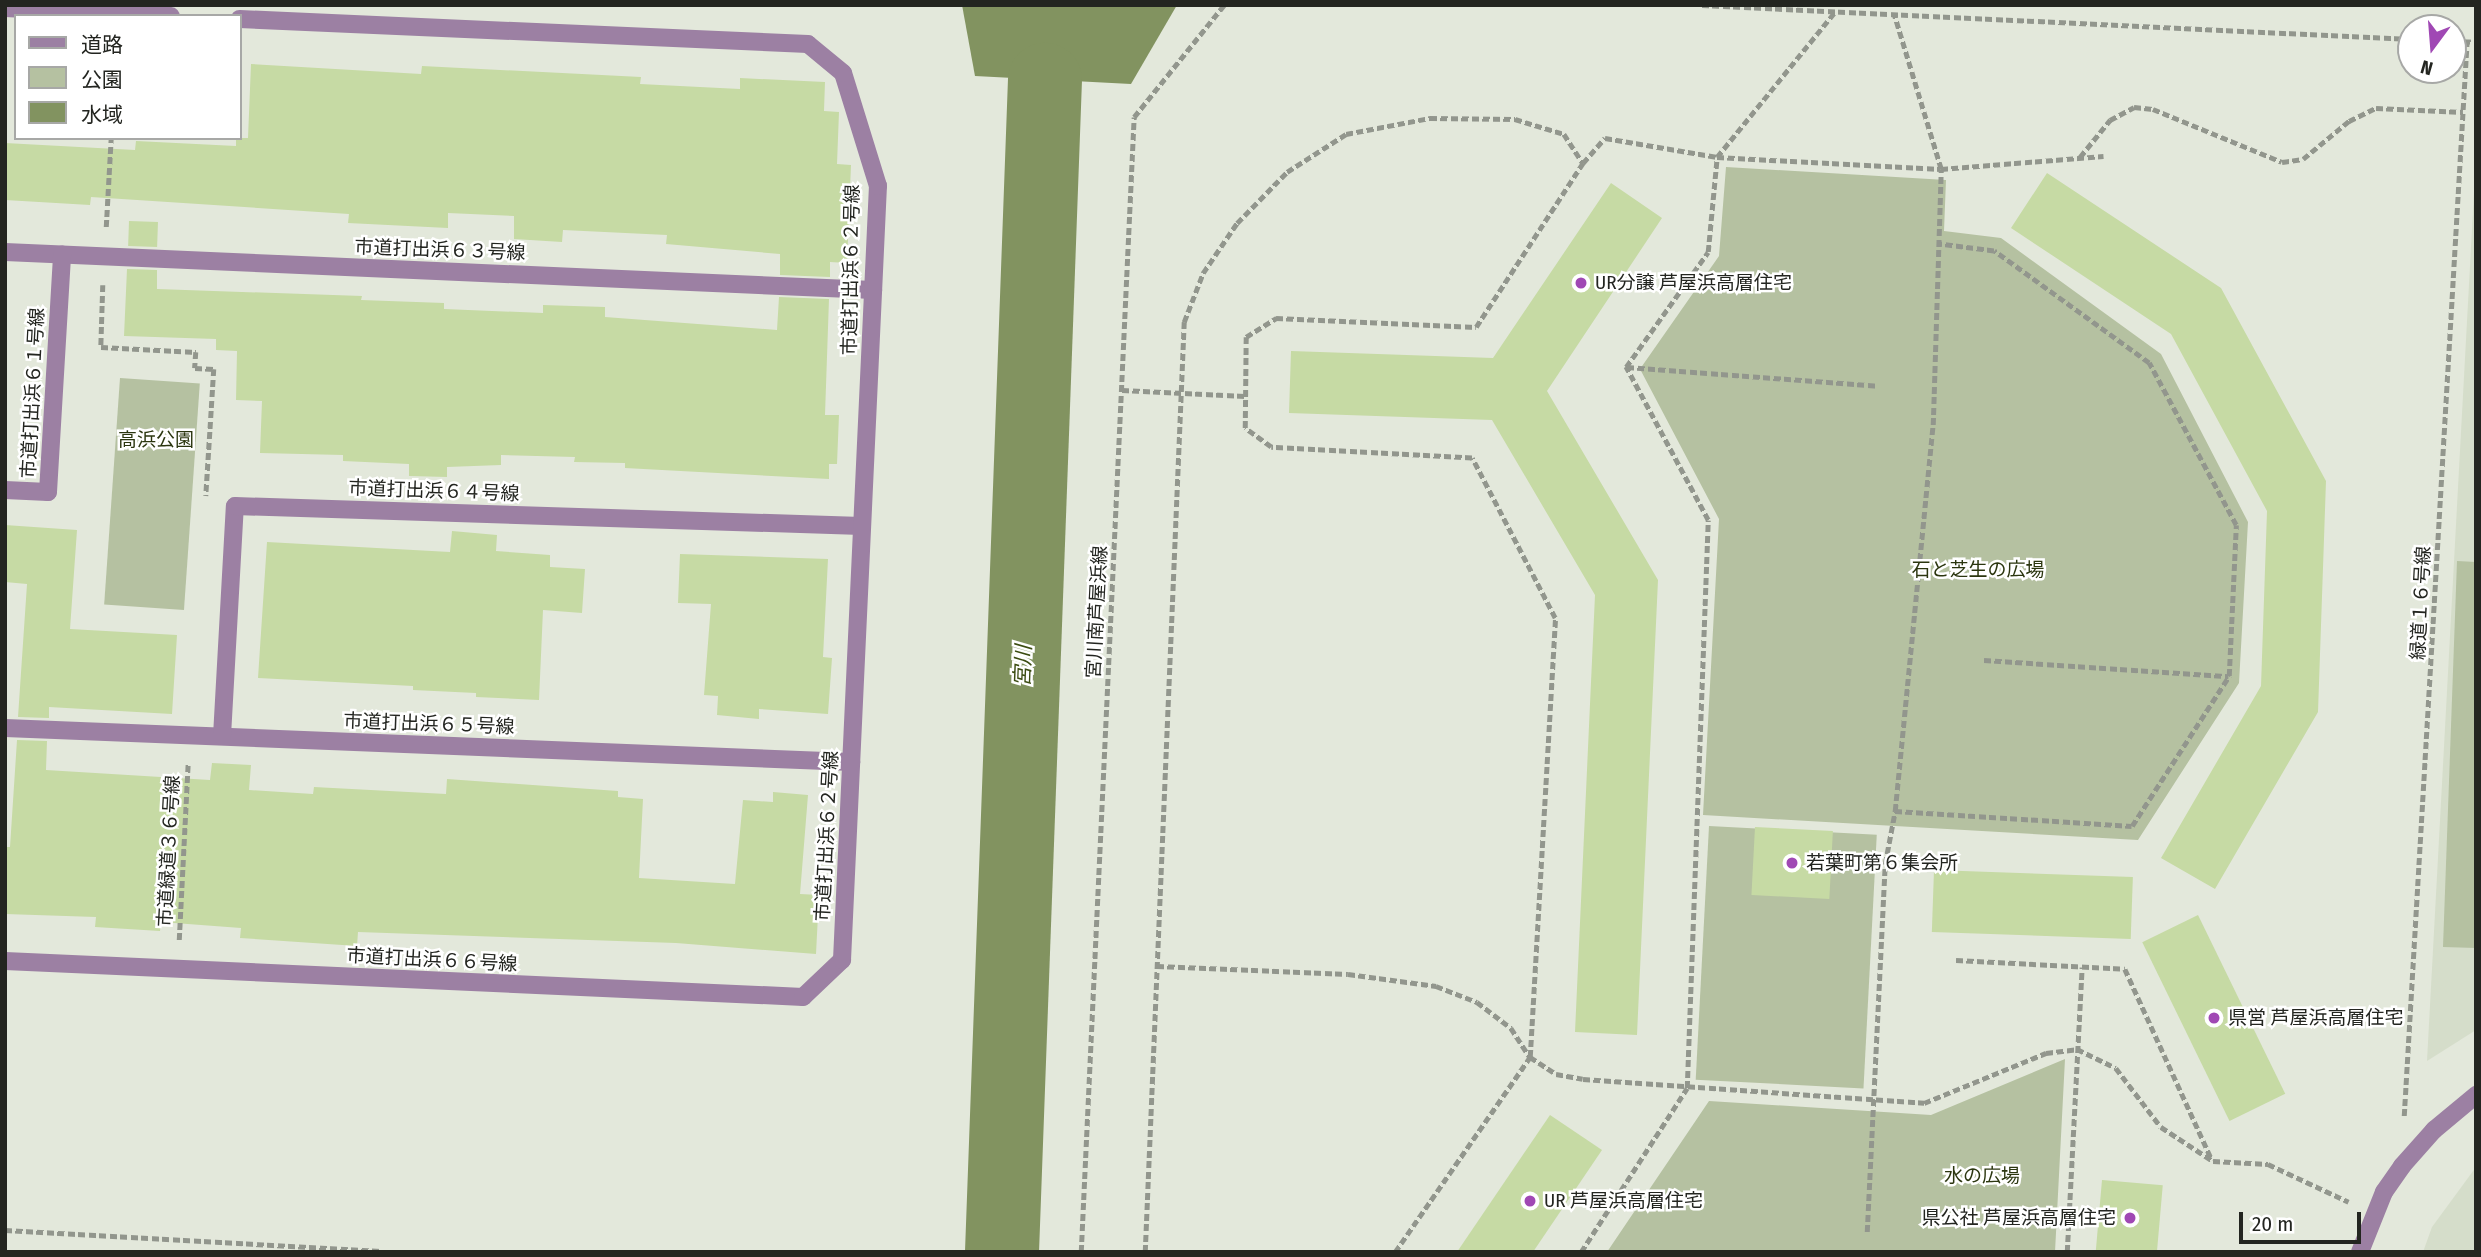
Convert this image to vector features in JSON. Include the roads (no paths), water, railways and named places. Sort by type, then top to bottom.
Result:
[{"type":"street","points":[[5,9],[124,14]]},
{"type":"street","name":"市道打出浜６２号線","points":[[242,19],[808,44],[843,73],[878,186],[842,960]]},
{"type":"street","name":"市道打出浜６３号線","points":[[5,252],[873,290]]},
{"type":"street","name":"市道打出浜６１号線","points":[[5,489],[48,492],[62,254]]},
{"type":"street","name":"市道打出浜６４号線","points":[[222,736],[234,506],[862,526]]},
{"type":"street","name":"市道打出浜６５号線","points":[[5,728],[851,762]]},
{"type":"street","name":"市道打出浜６６号線","points":[[5,961],[803,998],[842,960]]},
{"type":"street","points":[[2360,1252],[2375,1214],[2402,1166],[2434,1130],[2476,1095]]},
{"type":"water","points":[[962,5],[1177,5],[1131,84],[975,76]]},
{"type":"waterway","name":"宮川","points":[[1002,1252],[1045,80]]},
{"type":"place","name":"UR分譲 芦屋浜高層住宅","points":[[1581,283]]},
{"type":"place","name":"若葉町第６集会所","points":[[1792,863]]},
{"type":"place","name":"県営 芦屋浜高層住宅","points":[[2214,1018]]},
{"type":"place","name":"UR 芦屋浜高層住宅","points":[[1530,1201]]},
{"type":"place","name":"県公社 芦屋浜高層住宅","points":[[2130,1218]]},
{"type":"park label","name":"高浜公園","points":[[156,440]]},
{"type":"park label","name":"石と芝生の広場","points":[[1978,570]]},
{"type":"park label","name":"水の広場","points":[[1982,1176]]}]
